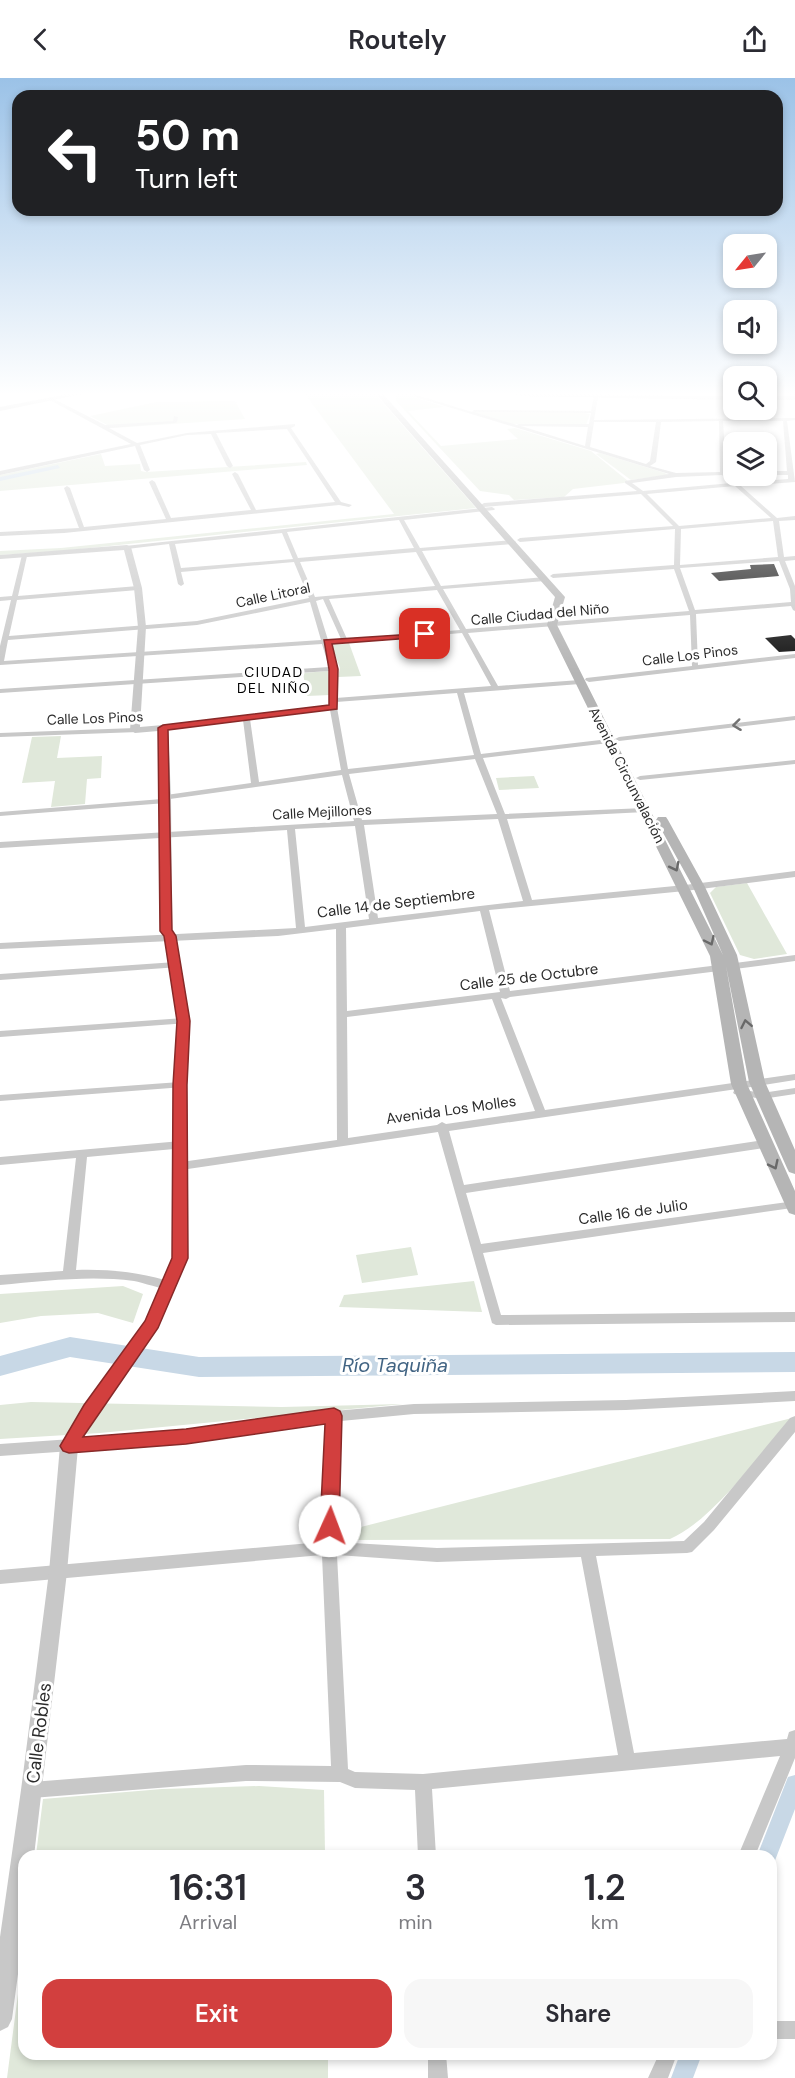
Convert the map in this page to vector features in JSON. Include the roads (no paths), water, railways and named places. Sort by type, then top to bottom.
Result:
[{"type":"main road","points":[[466,487],[549,578],[560,597],[557,625]]},
{"type":"main road","points":[[468,487],[485,507]]},
{"type":"main road","name":"Avenida Circunvalación","points":[[557,625],[614,740],[645,810],[692,887],[717,956],[736,1088],[794,1207]]},
{"type":"main road","name":"Avenida Circunvalación","points":[[614,740],[639,778],[692,887],[735,966],[759,1089],[795,1168]]},
{"type":"street","points":[[154,487],[169,520]]},
{"type":"street","points":[[241,487],[254,511]]},
{"type":"street","points":[[329,487],[339,503]]},
{"type":"street","points":[[635,487],[678,528],[677,567],[693,613],[695,666]]},
{"type":"street","points":[[0,557],[127,548],[485,507],[702,487]]},
{"type":"street","points":[[740,487],[776,520],[781,559],[793,589],[795,609]]},
{"type":"street","points":[[67,488],[82,529]]},
{"type":"street","points":[[0,534],[82,529],[339,503],[349,505]]},
{"type":"street","points":[[400,518],[496,688]]},
{"type":"street","points":[[178,570],[795,518]]},
{"type":"street","points":[[284,531],[312,598],[327,642],[333,669],[333,703],[345,772],[359,823],[374,921]]},
{"type":"street","points":[[172,543],[181,584]]},
{"type":"street","points":[[127,548],[138,588],[142,627],[135,730]]},
{"type":"street","points":[[0,662],[24,556]]},
{"type":"street","name":"Calle Litoral","points":[[7,638],[197,623],[312,598],[795,558]]},
{"type":"street","points":[[0,599],[138,588]]},
{"type":"street","points":[[325,597],[345,640]]},
{"type":"street","name":"Calle Ciudad del Niño","points":[[0,662],[465,632],[795,604]]},
{"type":"street","name":"Calle Los Pinos","points":[[0,735],[135,730],[247,720],[333,703],[459,690],[584,681],[690,669],[695,666],[795,656]]},
{"type":"street","points":[[0,691],[333,669]]},
{"type":"street","points":[[459,690],[478,756],[501,818],[528,903]]},
{"type":"street","points":[[0,814],[166,799],[345,772],[795,718]]},
{"type":"street","points":[[247,720],[255,785]]},
{"type":"street","points":[[69,1446],[90,1410],[152,1324],[180,1258],[180,1085],[184,1021],[176,965],[170,936],[166,931],[166,799],[163,728]]},
{"type":"street","points":[[639,778],[795,762]]},
{"type":"street","name":"Calle Mejillones","points":[[0,845],[359,823],[645,810]]},
{"type":"street","points":[[291,827],[302,930]]},
{"type":"street","name":"Calle 14 de Septiembre","points":[[0,946],[302,930],[795,874]]},
{"type":"street","points":[[484,908],[501,996],[540,1113]]},
{"type":"street","points":[[341,925],[343,1141]]},
{"type":"street","points":[[735,966],[795,958]]},
{"type":"street","points":[[0,977],[176,965]]},
{"type":"street","name":"Calle 25 de Octubre","points":[[342,1015],[719,968]]},
{"type":"street","points":[[0,1034],[184,1021]]},
{"type":"street","name":"Avenida Los Molles","points":[[759,1089],[795,1077]]},
{"type":"street","points":[[0,1098],[180,1085]]},
{"type":"street","name":"Avenida Los Molles","points":[[181,1166],[442,1126],[736,1088],[795,1091]]},
{"type":"street","points":[[442,1126],[496,1320],[795,1317]]},
{"type":"street","points":[[461,1190],[764,1144]]},
{"type":"street","points":[[0,1161],[181,1145]]},
{"type":"street","points":[[69,1275],[82,1155]]},
{"type":"street","name":"Calle 16 de Julio","points":[[478,1249],[794,1207]]},
{"type":"street","points":[[0,1280],[69,1275],[153,1278],[170,1286]]},
{"type":"street","points":[[0,1450],[186,1437],[334,1416],[414,1409],[627,1405],[795,1396]]},
{"type":"street","points":[[334,1416],[329,1548],[340,1774]]},
{"type":"street","points":[[0,1577],[329,1548],[437,1554],[687,1547],[709,1526],[795,1422]]},
{"type":"street","name":"Calle Robles","points":[[24,1850],[58,1572],[69,1446]]},
{"type":"street","points":[[588,1549],[628,1763]]},
{"type":"street","points":[[32,1790],[246,1773],[340,1774],[355,1780],[423,1782],[628,1763],[793,1744],[749,1850]]},
{"type":"street","points":[[423,1782],[427,1850]]},
{"type":"street","name":"Calle Robles","points":[[0,2019],[18,1890]]},
{"type":"street","points":[[777,2030],[795,2030]]},
{"type":"street","points":[[437,2060],[438,2078]]},
{"type":"street","points":[[658,2078],[666,2060]]},
{"type":"waterway","name":"Río Taquiña","points":[[0,1366],[70,1347],[199,1367],[795,1362]]},
{"type":"waterway","points":[[769,1850],[795,1784]]},
{"type":"waterway","points":[[682,2078],[689,2060]]},
{"type":"district","name":"CIUDAD DEL NIÑO","points":[[274,680]]}]
